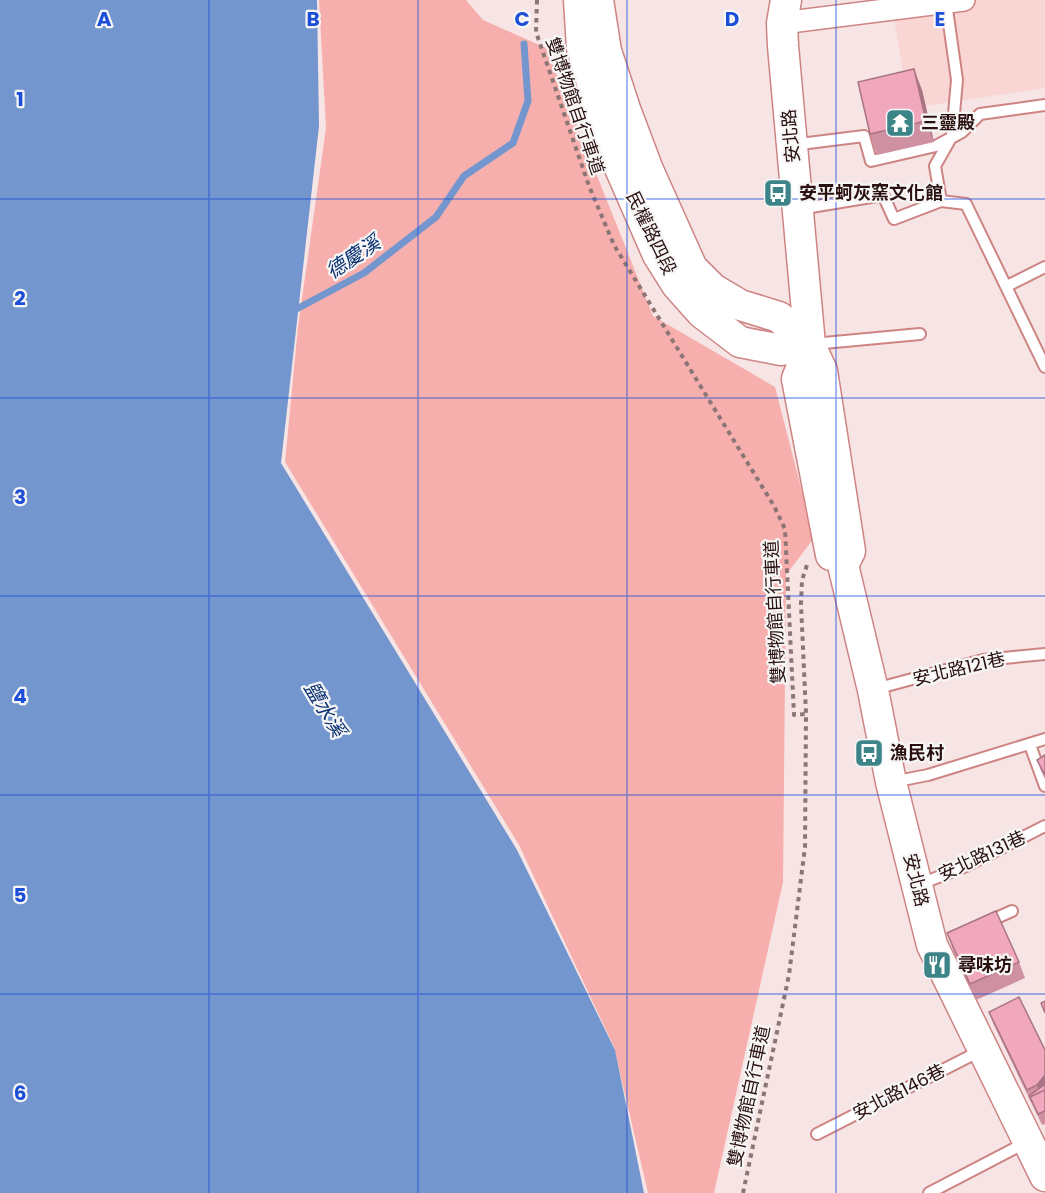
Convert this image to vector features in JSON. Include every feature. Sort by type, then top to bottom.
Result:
[{"type":"street","name":"民權路四段","points":[[579,0],[582,48],[609,143],[658,255],[677,285],[702,313],[740,342],[781,350],[810,345]]},
{"type":"street","name":"民權路四段","points":[[598,0],[606,51],[625,109],[648,170],[692,268],[713,289],[740,305],[779,317],[810,345]]},
{"type":"street","points":[[784,11],[955,1]]},
{"type":"street","name":"安北路","points":[[784,11],[792,146],[810,345],[797,379],[837,561],[873,690],[891,782],[918,885],[937,943],[982,1050],[1045,1176]]},
{"type":"lane","points":[[941,201],[935,166],[952,136],[957,80],[955,1]]},
{"type":"lane","points":[[792,146],[864,136],[871,161],[936,146],[962,132],[980,114],[1045,105]]},
{"type":"lane","points":[[797,209],[883,195],[894,219],[941,201],[966,204],[1045,367]]},
{"type":"lane","points":[[1007,286],[1045,267]]},
{"type":"lane","points":[[810,345],[920,334]]},
{"type":"lane","name":"安北路121巷","points":[[873,690],[983,660],[1045,654]]},
{"type":"lane","points":[[891,782],[928,775],[1045,739]]},
{"type":"lane","points":[[1030,745],[1045,786]]},
{"type":"lane","name":"安北路131巷","points":[[918,885],[966,866],[1045,826]]},
{"type":"lane","points":[[972,928],[1012,911]]},
{"type":"lane","name":"安北路146巷","points":[[817,1134],[982,1050]]},
{"type":"lane","points":[[929,1193],[1027,1142]]},
{"type":"path","name":"雙博物館自行車道","points":[[537,0],[536,32],[589,186],[614,245],[774,506],[784,529],[794,715],[806,714],[805,847],[789,975],[743,1193]]},
{"type":"path","points":[[806,714],[802,580],[807,565],[837,561]]},
{"type":"shaded area","points":[[319,0],[466,0],[483,20],[546,48],[653,316],[775,387],[814,538],[786,575],[783,882],[714,1193],[648,1193],[614,1047],[519,845],[285,462],[298,327],[326,128]]},
{"type":"shaded area","points":[[891,0],[1045,0],[1045,88],[918,107],[904,78]]},
{"type":"water","name":"鹽水溪","points":[[0,0],[317,0],[319,126],[281,463],[517,850],[615,1050],[644,1193],[0,1193]]},
{"type":"building","points":[[914,69],[926,121],[870,134],[858,82]]},
{"type":"building","points":[[1045,755],[1045,775],[1037,760]]},
{"type":"building","points":[[996,911],[1019,962],[970,984],[947,933]]},
{"type":"building","points":[[1019,997],[1045,1050],[1045,1075],[1037,1085],[1027,1090],[989,1012]]},
{"type":"building","points":[[1045,1001],[1045,1013],[1041,1003]]},
{"type":"building","points":[[1045,1084],[1045,1090],[1030,1097],[1032,1102],[1029,1096]]},
{"type":"building","points":[[1045,1090],[1045,1111],[1038,1114],[1030,1097]]},
{"type":"waterway","name":"德慶溪","points":[[291,312],[364,273],[436,217],[464,176],[513,143],[528,101],[524,44]]},
{"type":"place","name":"三靈殿","points":[[900,123]]},
{"type":"place","name":"安平蚵灰窯文化館","points":[[778,193]]},
{"type":"place","name":"漁民村","points":[[869,753]]},
{"type":"place","name":"尋味坊","points":[[937,965]]}]
